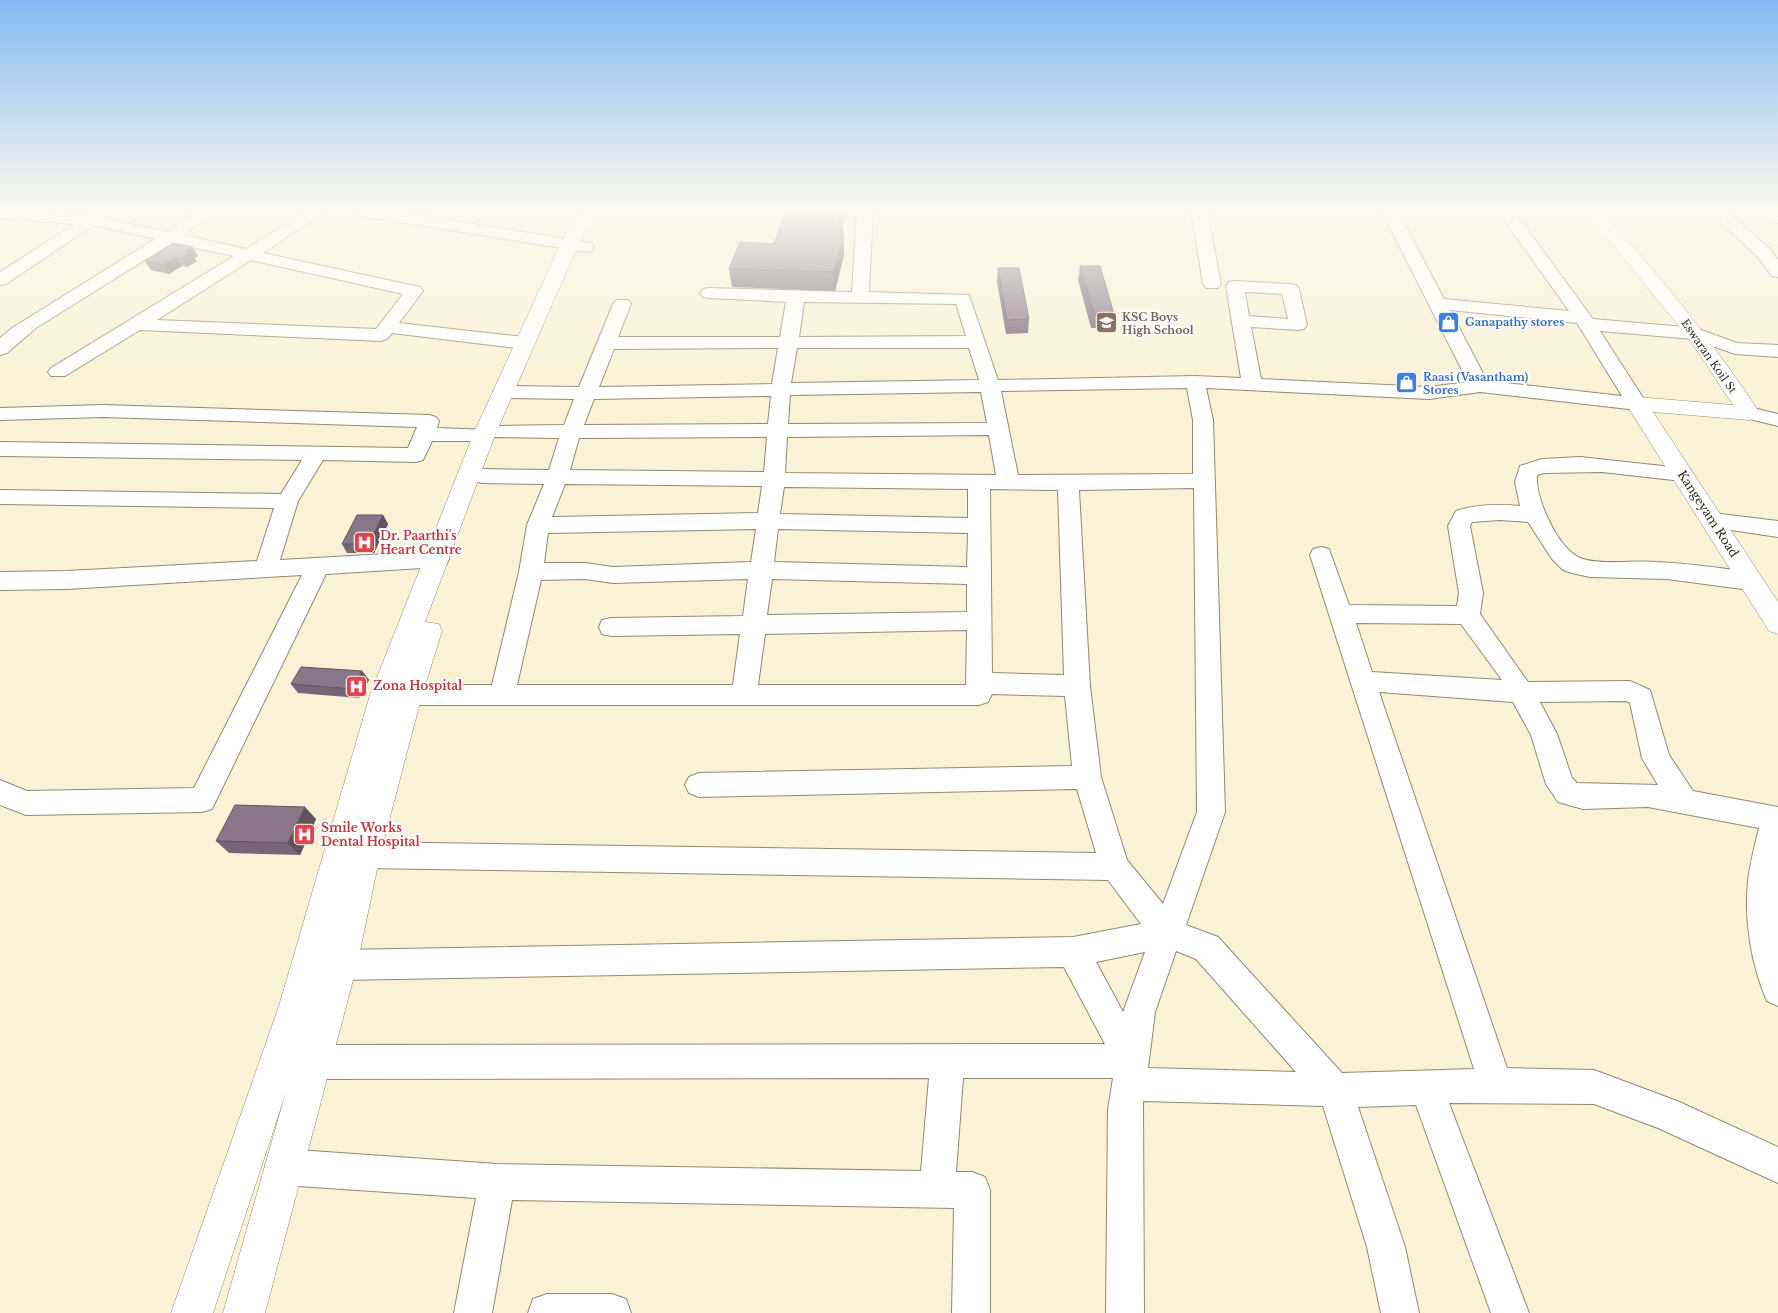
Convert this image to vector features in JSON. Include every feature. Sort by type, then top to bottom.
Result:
[{"type":"main road","points":[[509,393],[524,343],[564,271]]},
{"type":"main road","points":[[192,1313],[297,1006],[438,559],[509,393],[572,271]]},
{"type":"main road","name":"Eswaran Koil St","points":[[1644,271],[1768,420]]},
{"type":"main road","points":[[1637,404],[1768,420]]},
{"type":"main road","name":"Kangeyam Road","points":[[1637,404],[1778,624]]},
{"type":"main road","points":[[244,1313],[340,965],[396,695],[482,476],[492,434]]},
{"type":"street","points":[[0,280],[13,271]]},
{"type":"street","points":[[0,349],[10,338],[114,271]]},
{"type":"street","points":[[58,372],[140,325],[221,271]]},
{"type":"street","points":[[140,325],[381,335],[414,291],[325,271]]},
{"type":"street","points":[[860,297],[862,271]]},
{"type":"street","points":[[1210,271],[1212,284]]},
{"type":"street","points":[[1421,271],[1480,386]]},
{"type":"street","points":[[1549,271],[1585,321],[1637,404]]},
{"type":"street","points":[[709,293],[796,297],[964,299],[990,386],[1008,481]]},
{"type":"street","points":[[744,695],[774,478],[781,388],[796,297]]},
{"type":"street","points":[[502,695],[532,572],[538,525],[558,476],[571,432],[622,304]]},
{"type":"street","points":[[1438,304],[1696,334],[1735,348],[1778,351]]},
{"type":"street","points":[[1242,321],[1252,384]]},
{"type":"street","points":[[387,327],[524,343]]},
{"type":"street","points":[[606,343],[977,342]]},
{"type":"street","points":[[509,393],[1195,382],[1430,393],[1480,386],[1637,404]]},
{"type":"street","points":[[1125,1313],[1125,1110],[1139,1012],[1211,812],[1203,420],[1195,382]]},
{"type":"street","points":[[0,414],[103,411],[429,421],[416,455],[0,449]]},
{"type":"street","points":[[425,434],[998,429]]},
{"type":"street","points":[[266,568],[287,501],[316,454]]},
{"type":"street","points":[[1682,474],[1575,464],[1535,467],[1526,471],[1525,480],[1529,501],[1537,516],[1560,554],[1570,563],[1584,567],[1658,570],[1750,581]]},
{"type":"street","points":[[482,476],[1068,482],[1205,481]]},
{"type":"street","points":[[396,695],[979,695],[979,481]]},
{"type":"street","points":[[1068,482],[1077,686],[1088,777],[1114,867],[1167,933],[1206,948],[1335,1090],[1386,1247],[1400,1313]]},
{"type":"street","points":[[0,497],[287,501]]},
{"type":"street","points":[[1537,516],[1494,513],[1464,516],[1459,526],[1471,593],[1468,615],[1506,666],[1521,692],[1544,734],[1560,784],[1568,792],[1583,797],[1648,795],[1777,819],[1763,880],[1762,924],[1778,990]]},
{"type":"street","points":[[538,525],[768,521],[979,526]]},
{"type":"street","points":[[1712,521],[1778,529]]},
{"type":"street","points":[[1321,555],[1496,1085]]},
{"type":"street","points":[[0,581],[67,580],[438,559]]},
{"type":"street","points":[[0,792],[26,803],[202,800],[319,566]]},
{"type":"street","points":[[532,572],[585,571],[614,575],[761,570],[979,576]]},
{"type":"street","points":[[1341,614],[1468,615]]},
{"type":"street","points":[[611,627],[979,622]]},
{"type":"street","points":[[1362,681],[1521,692],[1619,689],[1630,691],[1641,697],[1656,758],[1683,800]]},
{"type":"street","points":[[979,683],[1077,686]]},
{"type":"street","points":[[699,785],[1088,777]]},
{"type":"street","points":[[364,855],[1114,867]]},
{"type":"street","points":[[340,965],[1073,952],[1167,933]]},
{"type":"street","points":[[1073,952],[1130,1072]]},
{"type":"street","points":[[312,1062],[947,1062],[1130,1072],[1335,1090],[1496,1085],[1594,1087],[1665,1113],[1778,1165]]},
{"type":"street","points":[[937,1189],[947,1062]]},
{"type":"street","points":[[1426,1087],[1498,1276],[1510,1313]]},
{"type":"street","points":[[283,1167],[497,1182],[972,1190],[971,1313]]},
{"type":"street","points":[[473,1313],[497,1182]]},
{"type":"street","points":[[547,1313],[612,1313]]},
{"type":"building","points":[[999,271],[1020,271],[1029,319],[1007,320]]},
{"type":"building","points":[[1082,271],[1102,271],[1114,314],[1094,314]]},
{"type":"building","points":[[357,515],[383,515],[369,544],[342,544]]},
{"type":"building","points":[[301,667],[362,671],[352,689],[291,684]]},
{"type":"building","points":[[235,805],[305,807],[288,843],[216,841]]},
{"type":"place","name":"Ganapathy stores","points":[[1449,322]]},
{"type":"place","name":"KSC Boys High School","points":[[1106,323]]},
{"type":"place","name":"Raasi (Vasantham) Stores","points":[[1407,383]]},
{"type":"place","name":"Dr. Paarthi's Heart Centre","points":[[364,543]]},
{"type":"place","name":"Zona Hospital","points":[[357,686]]},
{"type":"place","name":"Smile Works Dental Hospital","points":[[305,835]]}]
